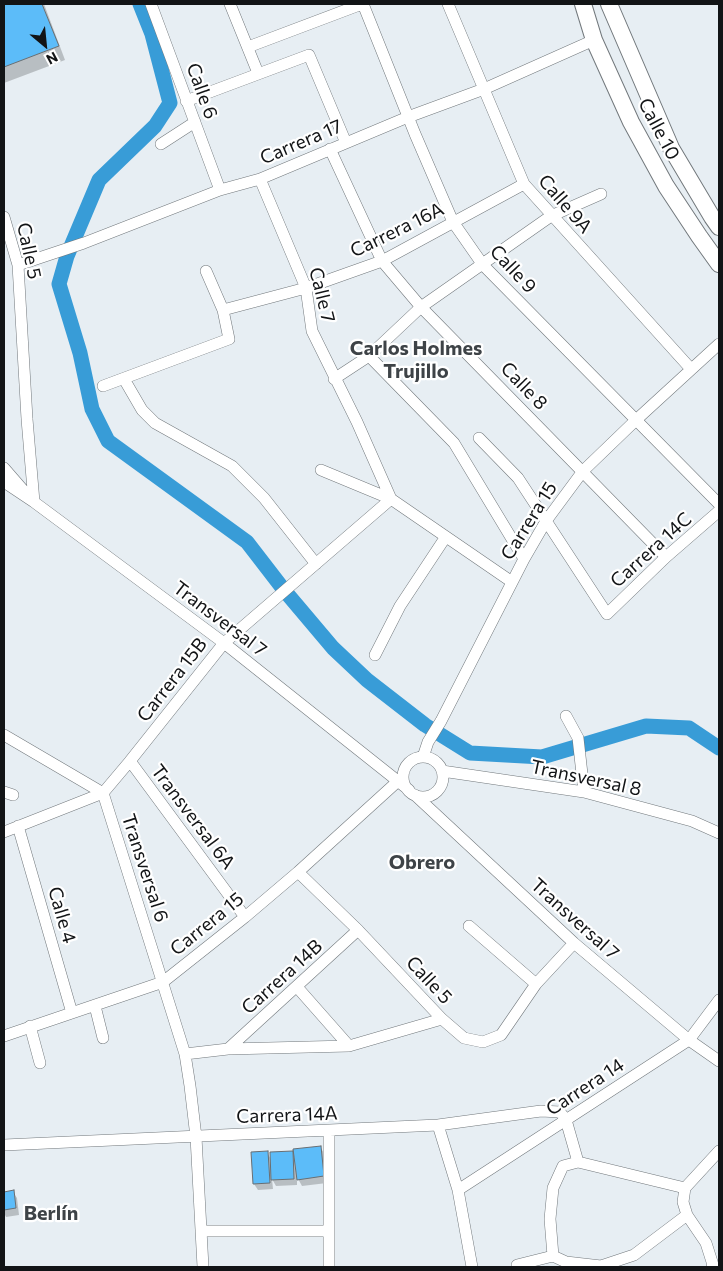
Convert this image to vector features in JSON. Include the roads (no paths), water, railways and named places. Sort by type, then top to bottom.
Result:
[{"type":"main road","name":"Calle 10","points":[[583,4],[594,40],[630,122],[657,170],[719,264]]},
{"type":"main road","name":"Calle 10","points":[[611,4],[671,148],[719,227]]},
{"type":"street","name":"Calle 6","points":[[151,4],[220,190]]},
{"type":"street","points":[[230,4],[258,74]]},
{"type":"street","points":[[248,47],[345,7],[362,4]]},
{"type":"street","name":"Calle 9","points":[[362,4],[453,222],[483,265],[719,504]]},
{"type":"street","name":"Calle 9A","points":[[448,4],[524,184],[691,370]]},
{"type":"street","name":"Carrera 17","points":[[18,265],[61,249],[84,243],[220,190],[260,179],[408,117],[484,89],[594,40]]},
{"type":"street","points":[[186,101],[309,55],[346,143]]},
{"type":"street","points":[[161,144],[194,122]]},
{"type":"street","name":"Calle 8","points":[[330,149],[382,261],[421,307],[666,557]]},
{"type":"street","name":"Calle 7","points":[[260,179],[306,288],[312,331],[334,379],[357,422],[391,499]]},
{"type":"street","name":"Carrera 16A","points":[[223,310],[306,288],[382,261],[524,184]]},
{"type":"street","points":[[334,379],[369,356],[421,307],[551,216],[601,194]]},
{"type":"street","name":"Calle 5","points":[[4,217],[18,265],[34,502]]},
{"type":"street","points":[[103,386],[229,339],[223,310],[206,271]]},
{"type":"street","name":"Carrera 15","points":[[423,757],[428,742],[441,721],[524,559],[546,521],[583,471],[719,344]]},
{"type":"street","points":[[369,356],[454,443],[524,559]]},
{"type":"street","points":[[124,379],[142,410],[155,423],[232,466],[264,498],[316,564]]},
{"type":"street","points":[[479,438],[518,478],[546,521]]},
{"type":"street","points":[[4,468],[34,502]]},
{"type":"street","points":[[321,470],[391,499],[445,538],[512,582]]},
{"type":"street","name":"Transversal 7","points":[[4,482],[34,502],[224,643],[412,793],[574,943],[689,1040],[719,1061]]},
{"type":"street","name":"Carrera 15B","points":[[103,793],[224,643],[391,499]]},
{"type":"street","name":"Carrera 14C","points":[[546,521],[607,614],[666,557],[719,511]]},
{"type":"street","points":[[375,655],[400,606],[445,538]]},
{"type":"street","points":[[566,716],[578,738],[584,792]]},
{"type":"street","points":[[4,735],[103,793]]},
{"type":"street","points":[[423,757],[435,761],[442,771],[441,786],[437,792],[430,796],[422,797],[412,793],[404,778],[405,771],[412,761],[423,757]]},
{"type":"street","name":"Transversal 6A","points":[[130,761],[245,917]]},
{"type":"street","name":"Transversal 8","points":[[442,771],[584,792],[692,821],[719,833]]},
{"type":"street","name":"Carrera 15","points":[[4,1036],[163,982],[298,872],[397,782]]},
{"type":"street","points":[[4,832],[103,793]]},
{"type":"street","name":"Transversal 6","points":[[103,793],[185,1054],[196,1136],[203,1267]]},
{"type":"street","name":"Calle 4","points":[[18,826],[72,1013]]},
{"type":"street","name":"Calle 5","points":[[298,872],[358,930],[442,1019],[464,1038],[483,1042],[501,1035],[536,984]]},
{"type":"street","points":[[469,926],[536,984],[574,943]]},
{"type":"street","name":"Carrera 14B","points":[[228,1049],[358,930]]},
{"type":"street","points":[[297,987],[349,1046]]},
{"type":"street","name":"Carrera 14","points":[[458,1190],[689,1040],[719,1000]]},
{"type":"street","points":[[95,1006],[103,1038]]},
{"type":"street","points":[[185,1054],[228,1049],[349,1046],[442,1019]]},
{"type":"street","points":[[30,1026],[40,1063]]},
{"type":"street","name":"Carrera 14A","points":[[4,1145],[438,1126],[541,1111],[560,1112],[566,1120]]},
{"type":"street","points":[[566,1120],[578,1162]]},
{"type":"street","points":[[438,1126],[458,1190],[472,1267]]},
{"type":"street","points":[[329,1131],[329,1267]]},
{"type":"street","points":[[712,1267],[706,1243],[687,1214],[683,1202],[685,1188],[719,1151]]},
{"type":"street","points":[[554,1256],[550,1219],[553,1188],[563,1166],[578,1162],[685,1188]]},
{"type":"street","points":[[517,1265],[554,1256],[566,1262],[600,1266],[634,1255],[687,1214]]},
{"type":"street","points":[[201,1230],[329,1230]]},
{"type":"waterway","points":[[140,4],[152,34],[170,103],[155,126],[99,180],[67,256],[59,284],[80,353],[92,409],[108,441],[247,542],[284,590],[333,648],[367,680],[425,725],[470,753],[542,757],[646,726],[689,728],[719,748]]},
{"type":"district","name":"Carlos Holmes Trujillo","points":[[416,360]]},
{"type":"district","name":"Obrero","points":[[422,862]]},
{"type":"district","name":"Berlín","points":[[51,1213]]}]
